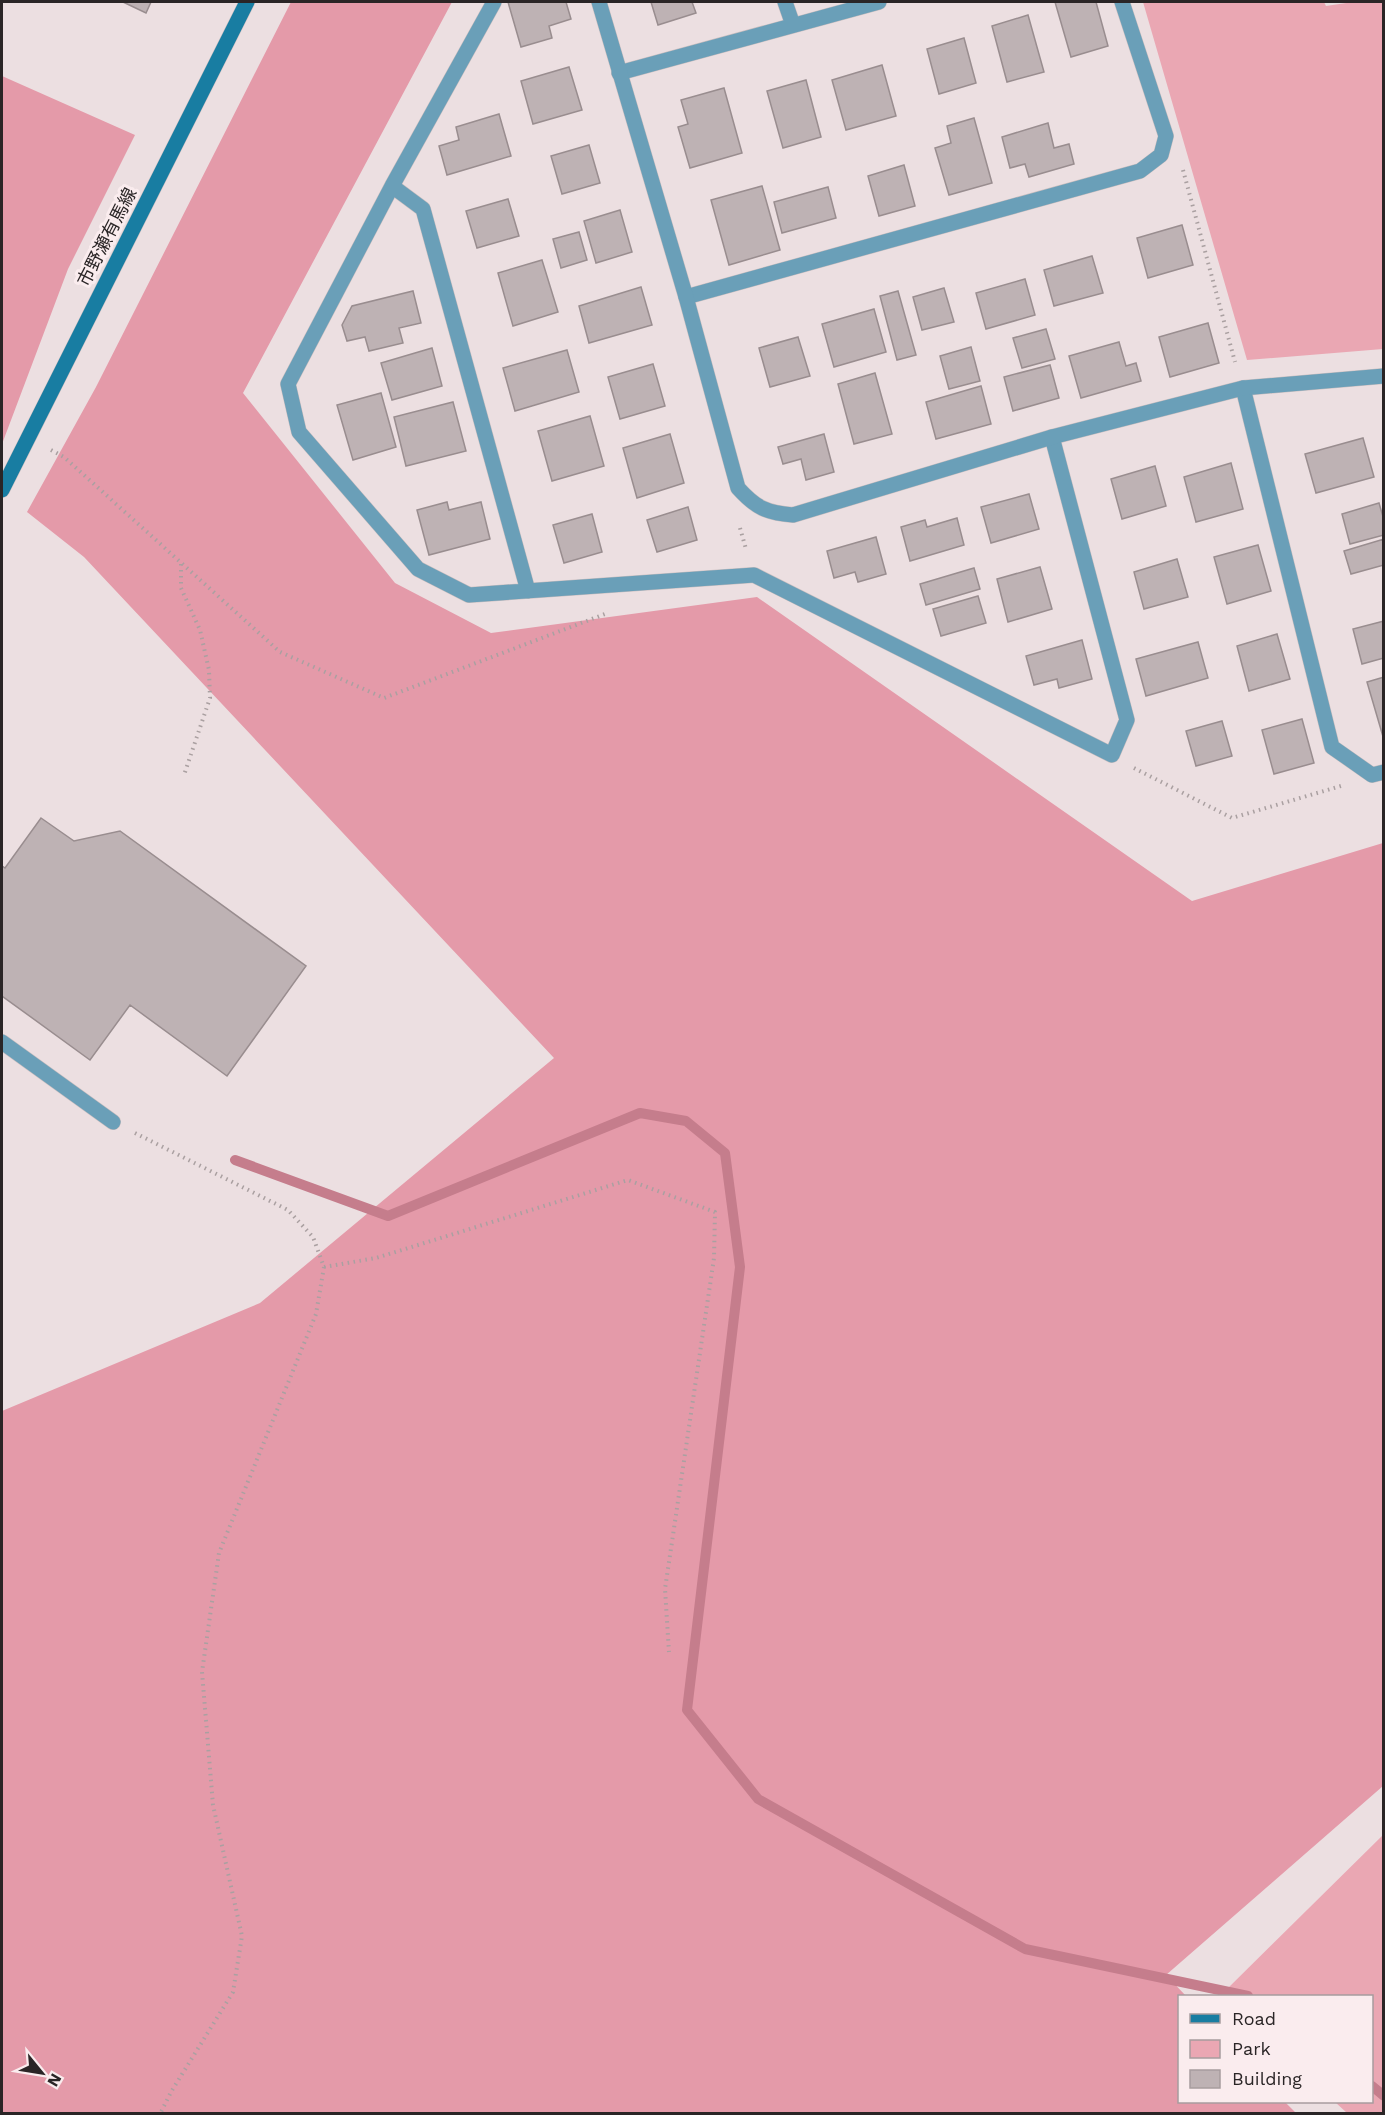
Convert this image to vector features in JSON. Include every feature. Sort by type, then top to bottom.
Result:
[{"type":"main road","name":"市野瀬有馬線","points":[[2,490],[247,2]]},
{"type":"street","points":[[494,2],[392,186],[288,384],[299,432],[418,568],[469,595],[754,575],[1112,755],[1127,720],[1052,437]]},
{"type":"street","points":[[599,2],[686,297],[738,488],[760,508],[777,514],[793,515],[1052,437],[1243,388],[1383,376]]},
{"type":"street","points":[[785,2],[793,25]]},
{"type":"street","points":[[619,73],[879,2]]},
{"type":"street","points":[[686,297],[1140,171],[1161,154],[1166,136],[1122,2]]},
{"type":"street","points":[[392,186],[423,209],[528,591]]},
{"type":"street","points":[[1243,388],[1332,747],[1372,775],[1383,772]]},
{"type":"street","points":[[2,1042],[113,1122]]},
{"type":"path","points":[[1161,154],[1183,168],[1243,388]]},
{"type":"path","points":[[29,437],[63,457],[280,652],[384,698],[626,606],[633,584]]},
{"type":"path","points":[[740,526],[748,557]]},
{"type":"path","points":[[181,563],[181,588],[200,630],[209,670],[210,698],[184,775]]},
{"type":"path","points":[[1112,755],[1149,777],[1232,818],[1343,785],[1358,765]]},
{"type":"path","points":[[113,1122],[288,1210],[313,1237],[324,1267],[316,1314],[219,1552],[202,1672],[213,1805],[242,1936],[233,1992],[160,2114]]},
{"type":"path","points":[[324,1267],[376,1258],[628,1180],[715,1212],[714,1258],[665,1590],[669,1652]]},
{"type":"green space","points":[[1143,2],[1324,2],[1326,6],[1353,2],[1383,2],[1383,349],[1247,360]]},
{"type":"green space","points":[[1383,1835],[1383,2113],[1347,2113],[1336,2103],[1373,2103],[1373,1995],[1230,1995],[1225,1991]]},
{"type":"shaded area","points":[[291,2],[452,2],[243,393],[395,583],[491,633],[757,597],[1192,901],[1383,843],[1383,1786],[1166,1975],[1185,1995],[1178,1995],[1178,2103],[1286,2103],[1296,2113],[2,2113],[2,1411],[260,1303],[554,1058],[84,557],[27,512],[96,387]]},
{"type":"shaded area","points":[[2,76],[135,135],[68,269],[2,444]]},
{"type":"building","points":[[123,2],[151,2],[146,13]]},
{"type":"building","points":[[508,2],[566,2],[571,19],[549,26],[552,38],[521,47]]},
{"type":"building","points":[[651,2],[692,2],[696,13],[658,25]]},
{"type":"building","points":[[1055,2],[1096,2],[1108,46],[1071,57]]},
{"type":"building","points":[[1028,15],[1044,72],[1007,82],[992,26]]},
{"type":"building","points":[[964,38],[976,83],[939,94],[927,49]]},
{"type":"building","points":[[882,65],[896,116],[846,130],[832,80]]},
{"type":"building","points":[[569,67],[582,110],[533,124],[521,81]]},
{"type":"building","points":[[806,80],[821,137],[783,148],[767,91]]},
{"type":"building","points":[[724,88],[742,153],[690,168],[678,127],[688,124],[681,100]]},
{"type":"building","points":[[499,114],[511,156],[447,175],[439,146],[459,140],[456,127]]},
{"type":"building","points":[[974,118],[992,183],[949,195],[935,148],[951,143],[947,126]]},
{"type":"building","points":[[1048,123],[1054,148],[1069,144],[1074,164],[1029,177],[1025,164],[1010,168],[1002,137]]},
{"type":"building","points":[[589,145],[600,183],[562,194],[551,156]]},
{"type":"building","points":[[904,165],[915,206],[879,216],[868,176]]},
{"type":"building","points":[[762,186],[780,250],[729,265],[711,200]]},
{"type":"building","points":[[828,187],[836,218],[782,233],[774,202]]},
{"type":"building","points":[[508,199],[519,236],[477,248],[466,211]]},
{"type":"building","points":[[620,210],[632,252],[596,263],[584,221]]},
{"type":"building","points":[[1182,225],[1193,265],[1148,278],[1137,238]]},
{"type":"building","points":[[579,232],[587,260],[561,268],[553,239]]},
{"type":"building","points":[[1092,256],[1103,293],[1054,306],[1044,270]]},
{"type":"building","points":[[542,260],[558,312],[513,326],[498,273]]},
{"type":"building","points":[[1025,279],[1035,315],[986,329],[976,293]]},
{"type":"building","points":[[641,287],[652,325],[589,343],[579,306]]},
{"type":"building","points":[[944,288],[954,322],[922,330],[913,297]]},
{"type":"building","points":[[413,291],[421,323],[399,328],[403,343],[369,351],[365,337],[347,341],[342,325],[352,306]]},
{"type":"building","points":[[898,291],[916,355],[897,360],[880,296]]},
{"type":"building","points":[[874,309],[886,352],[834,367],[822,324]]},
{"type":"building","points":[[1208,323],[1219,363],[1170,377],[1159,337]]},
{"type":"building","points":[[1046,329],[1055,359],[1022,368],[1013,338]]},
{"type":"building","points":[[798,337],[810,376],[770,387],[759,348]]},
{"type":"building","points":[[1119,342],[1126,366],[1136,363],[1141,381],[1081,398],[1069,356]]},
{"type":"building","points":[[971,347],[980,381],[949,389],[940,356]]},
{"type":"building","points":[[432,348],[442,386],[392,400],[381,363]]},
{"type":"building","points":[[567,350],[579,392],[515,411],[503,368]]},
{"type":"building","points":[[653,364],[665,406],[620,419],[608,377]]},
{"type":"building","points":[[1050,365],[1059,398],[1013,411],[1004,377]]},
{"type":"building","points":[[875,373],[892,434],[854,444],[838,384]]},
{"type":"building","points":[[981,386],[991,424],[936,439],[926,402]]},
{"type":"building","points":[[381,393],[396,447],[353,460],[337,405]]},
{"type":"building","points":[[453,402],[466,451],[406,466],[394,417]]},
{"type":"building","points":[[590,416],[604,466],[552,481],[538,431]]},
{"type":"building","points":[[670,434],[684,483],[637,498],[623,448]]},
{"type":"building","points":[[824,434],[834,472],[806,480],[801,459],[783,464],[778,447]]},
{"type":"building","points":[[1363,438],[1374,477],[1316,493],[1305,454]]},
{"type":"building","points":[[1231,463],[1243,509],[1196,522],[1184,477]]},
{"type":"building","points":[[1155,466],[1166,506],[1122,519],[1111,479]]},
{"type":"building","points":[[1029,494],[1039,529],[991,543],[981,507]]},
{"type":"building","points":[[447,502],[449,510],[481,502],[490,539],[429,555],[417,510]]},
{"type":"building","points":[[1379,503],[1384,520],[1384,535],[1350,544],[1342,514]]},
{"type":"building","points":[[688,507],[697,540],[657,552],[647,520]]},
{"type":"building","points":[[592,514],[602,552],[564,563],[553,525]]},
{"type":"building","points":[[957,518],[964,545],[910,561],[901,527],[925,520],[927,527]]},
{"type":"building","points":[[876,537],[886,574],[858,582],[855,572],[834,578],[827,551]]},
{"type":"building","points":[[1384,539],[1384,565],[1351,574],[1344,551]]},
{"type":"building","points":[[1258,545],[1271,591],[1227,604],[1214,557]]},
{"type":"building","points":[[1177,559],[1188,597],[1144,609],[1134,572]]},
{"type":"building","points":[[1040,567],[1052,609],[1008,622],[997,579]]},
{"type":"building","points":[[974,568],[980,589],[926,605],[920,584]]},
{"type":"building","points":[[978,596],[986,623],[941,636],[933,609]]},
{"type":"building","points":[[1384,621],[1384,658],[1362,664],[1353,629]]},
{"type":"building","points":[[1277,634],[1290,679],[1249,691],[1237,646]]},
{"type":"building","points":[[1082,640],[1092,679],[1059,688],[1057,679],[1034,685],[1026,656]]},
{"type":"building","points":[[1198,642],[1208,678],[1146,696],[1136,659]]},
{"type":"building","points":[[1384,677],[1384,740],[1367,682]]},
{"type":"building","points":[[1302,719],[1314,763],[1274,774],[1262,730]]},
{"type":"building","points":[[1222,721],[1232,756],[1196,766],[1186,731]]},
{"type":"building","points":[[41,818],[74,841],[120,831],[306,966],[227,1076],[130,1005],[90,1060],[2,996],[2,866],[5,868]]},
{"type":"waterway","points":[[235,1160],[388,1216],[640,1113],[686,1121],[725,1153],[740,1267],[687,1710],[758,1799],[1025,1949],[1243,1995]]},
{"type":"waterway","points":[[1373,2087],[1384,2096]]}]
